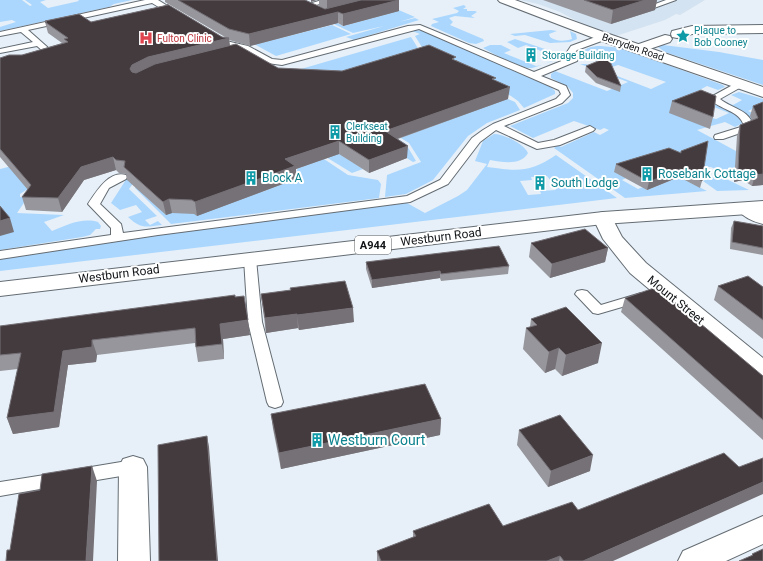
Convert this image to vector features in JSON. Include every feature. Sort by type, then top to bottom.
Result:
[{"type":"main road","points":[[294,0],[326,15]]},
{"type":"main road","name":"Berryden Road","points":[[504,0],[638,50],[763,92]]},
{"type":"main road","points":[[638,50],[686,31],[763,29]]},
{"type":"main road","points":[[706,30],[713,34],[731,38],[763,38]]},
{"type":"main road","name":"Westburn Road","points":[[0,289],[603,218],[758,211]]},
{"type":"main road","name":"Mount Street","points":[[603,218],[613,239],[638,268],[763,370]]},
{"type":"main road","points":[[133,467],[134,561]]},
{"type":"main road","points":[[694,561],[763,529]]},
{"type":"lane","points":[[0,34],[154,0],[189,22]]},
{"type":"lane","points":[[306,6],[330,0]]},
{"type":"lane","points":[[654,6],[673,0]]},
{"type":"lane","points":[[159,13],[169,10]]},
{"type":"lane","points":[[0,255],[117,237],[410,199],[444,182],[476,140],[496,126],[559,101],[566,95],[563,88],[420,27],[410,28],[282,62],[268,61],[247,49],[230,45],[221,40]]},
{"type":"lane","points":[[22,29],[49,51],[49,54],[46,56],[35,59]]},
{"type":"lane","points":[[535,75],[574,60],[575,58],[571,52],[574,48],[604,37]]},
{"type":"lane","points":[[0,51],[39,43]]},
{"type":"lane","points":[[229,54],[247,49]]},
{"type":"lane","points":[[719,137],[749,127],[748,122],[742,115],[719,103],[714,98],[740,84]]},
{"type":"lane","points":[[496,126],[537,146],[556,143],[590,129]]},
{"type":"lane","points":[[117,237],[117,227],[94,204],[105,186],[122,177]]},
{"type":"lane","points":[[250,259],[255,322],[275,402]]},
{"type":"lane","points":[[582,294],[598,310],[663,289]]},
{"type":"lane","points":[[0,489],[133,467]]},
{"type":"shaded area","points":[[0,0],[22,0],[30,6],[32,5],[25,0],[46,0],[40,2],[48,8],[79,1],[78,0],[132,0],[114,4],[109,7],[0,31],[0,27],[16,22],[12,20],[0,22]]},
{"type":"shaded area","points":[[249,0],[256,40],[261,43],[332,25],[351,34],[276,56],[176,1],[162,1]]},
{"type":"shaded area","points":[[520,0],[705,0],[680,15],[676,14],[665,20],[616,36],[588,27],[560,12],[538,4]]},
{"type":"shaded area","points":[[464,5],[466,7],[463,9],[477,12],[471,16],[475,18],[455,16],[449,18],[453,22],[450,25],[483,39],[484,41],[476,44],[469,43],[431,26],[432,24],[439,22],[432,19],[457,13],[459,11],[453,8]]},
{"type":"shaded area","points":[[394,8],[415,17],[399,22],[415,18],[419,20],[354,40],[346,37],[384,26],[353,33],[321,18],[332,20],[343,26],[398,11]]},
{"type":"shaded area","points":[[551,30],[557,31],[549,34],[550,37],[555,40],[564,41],[572,39],[570,31],[576,34],[577,39],[570,42],[550,43],[525,35],[515,36],[510,34]]},
{"type":"shaded area","points":[[412,31],[425,31],[551,87],[555,91],[555,94],[524,108],[511,96],[425,52],[415,36],[420,34]]},
{"type":"shaded area","points":[[411,37],[421,53],[346,79],[315,76],[301,69]]},
{"type":"shaded area","points":[[515,39],[554,52],[552,53],[561,58],[544,64],[559,58],[526,45],[518,48],[507,42]]},
{"type":"shaded area","points":[[490,45],[501,45],[511,50],[504,53],[536,66],[542,65],[527,68],[503,59],[483,48]]},
{"type":"shaded area","points":[[663,45],[719,52],[763,60],[763,85],[665,52],[658,47]]},
{"type":"shaded area","points":[[601,46],[621,48],[723,85],[725,87],[718,90],[707,86],[694,93],[707,97],[709,117],[716,119],[729,113],[714,107],[716,106],[713,105],[715,104],[741,117],[743,123],[735,127],[725,122],[697,130],[736,151],[763,168],[730,174],[728,172],[723,173],[711,167],[620,169],[614,171],[626,178],[622,180],[638,189],[643,187],[647,190],[679,177],[707,191],[625,198],[554,148],[557,145],[561,147],[594,132],[600,135],[609,130],[604,128],[600,130],[574,121],[533,138],[510,126],[568,103],[573,98],[573,93],[568,87],[551,78],[551,74],[555,71],[607,91],[628,82],[580,64],[586,64],[651,89],[666,82],[618,65],[612,67],[590,59],[582,53],[587,48]]},
{"type":"shaded area","points":[[739,92],[763,99],[763,104],[748,111],[755,114],[757,125],[721,100],[733,105],[742,100],[731,95]]},
{"type":"shaded area","points":[[508,99],[515,102],[520,110],[487,123],[468,136],[433,180],[406,194],[385,197],[387,175],[421,162],[409,143],[396,135],[393,136],[406,144],[416,161],[413,162],[379,141],[380,140],[363,132],[365,131],[349,124],[356,122],[359,124],[375,125],[377,118],[374,116],[384,113],[396,120],[389,123],[399,121],[418,131],[459,116],[457,115]]},
{"type":"shaded area","points":[[494,134],[498,134],[518,143],[528,153],[521,160],[511,162],[490,160],[487,167],[515,170],[531,168],[556,155],[617,198],[0,271],[0,259],[158,234],[407,203],[425,213],[467,190],[487,164],[475,161],[483,141]],"holes":[[[547,176],[550,180],[556,180],[560,186],[554,186],[556,190],[540,191],[541,194],[528,195],[520,181],[532,180],[531,177]]]},
{"type":"shaded area","points":[[337,152],[363,169],[352,173],[326,157]]},
{"type":"shaded area","points":[[324,159],[348,175],[378,180],[381,184],[379,198],[171,224],[135,188],[145,173],[172,213],[260,191],[262,192],[290,180],[292,181],[296,179],[294,177],[298,168]]},
{"type":"shaded area","points":[[12,166],[34,190],[26,190],[20,194],[20,197],[28,197],[17,213],[64,215],[44,222],[52,231],[75,222],[86,220],[98,222],[101,226],[100,229],[96,229],[90,235],[82,237],[0,250],[0,169]]},
{"type":"shaded area","points":[[142,171],[129,189],[157,216],[145,220],[150,225],[158,221],[162,225],[147,227],[136,224],[128,217],[142,212],[136,205],[120,210],[111,203],[129,175]]},
{"type":"shaded area","points":[[718,175],[749,190],[717,191],[703,181]]},
{"type":"building","points":[[178,0],[305,0],[325,9],[361,0],[399,0],[343,14],[338,12],[249,34],[229,29]]},
{"type":"building","points":[[584,0],[645,0],[613,10]]},
{"type":"building","points":[[167,4],[222,37],[229,38],[148,57],[132,65],[130,69],[132,72],[136,73],[155,64],[236,44],[278,68],[342,71],[429,45],[456,57],[452,59],[496,78],[492,79],[510,87],[385,131],[408,146],[369,160],[339,141],[285,159],[295,166],[195,202],[192,200],[169,199],[163,202],[124,167],[125,161],[116,160],[113,157],[81,167],[58,198],[22,197],[31,185],[0,149],[0,58],[9,55],[22,55],[68,42],[64,39],[68,38],[45,21],[79,14],[91,22],[168,5]]},
{"type":"building","points":[[608,57],[621,86],[597,77],[586,66]]},
{"type":"building","points":[[701,90],[716,96],[713,117],[672,101]]},
{"type":"building","points":[[763,102],[763,174],[755,175],[746,169],[738,171],[740,125],[758,118],[753,106]]},
{"type":"building","points":[[708,141],[702,181],[680,169],[649,182],[616,164],[669,148],[681,153],[681,151]]},
{"type":"building","points":[[0,206],[10,218],[0,221]]},
{"type":"building","points":[[734,221],[763,226],[763,248],[732,242]]},
{"type":"building","points":[[585,229],[608,248],[552,264],[531,243]]},
{"type":"building","points":[[499,246],[509,266],[441,274],[440,271],[372,280],[366,262]]},
{"type":"building","points":[[748,276],[763,287],[763,320],[718,286]]},
{"type":"building","points":[[345,281],[353,308],[265,318],[261,294],[291,290],[290,288]]},
{"type":"building","points":[[657,287],[763,376],[763,420],[625,298]]},
{"type":"building","points":[[235,295],[235,297],[244,296],[248,320],[220,324],[222,344],[196,347],[195,328],[92,340],[92,347],[63,351],[54,412],[7,418],[21,353],[0,355],[0,326]]},
{"type":"building","points":[[566,307],[602,343],[566,355],[559,348],[549,352],[526,328],[537,325],[531,319]]},
{"type":"building","points":[[425,384],[441,419],[279,453],[271,414]]},
{"type":"building","points":[[560,415],[593,455],[551,471],[519,430]]},
{"type":"building","points":[[207,436],[217,561],[159,561],[158,445]]},
{"type":"building","points":[[724,453],[739,467],[763,458],[763,482],[583,561],[564,561],[560,556],[547,561],[381,561],[377,551],[416,536],[413,531],[489,504],[503,526],[572,502],[578,510]]},
{"type":"building","points":[[92,466],[86,561],[6,561],[7,550],[10,550],[19,494],[40,490],[42,474]]},
{"type":"building","points":[[763,549],[763,561],[739,561],[753,555],[752,554]]},
{"type":"place","name":"Plaque to Bob Cooney","points":[[683,36]]},
{"type":"place","name":"Fulton Clinic","points":[[146,38]]},
{"type":"place","name":"Storage Building","points":[[531,55]]},
{"type":"place","name":"Clerkseat Building","points":[[335,132]]},
{"type":"place","name":"Rosebank Cottage","points":[[647,174]]},
{"type":"place","name":"Block A","points":[[251,178]]},
{"type":"place","name":"South Lodge","points":[[540,183]]},
{"type":"place","name":"Westburn Court","points":[[317,440]]}]
